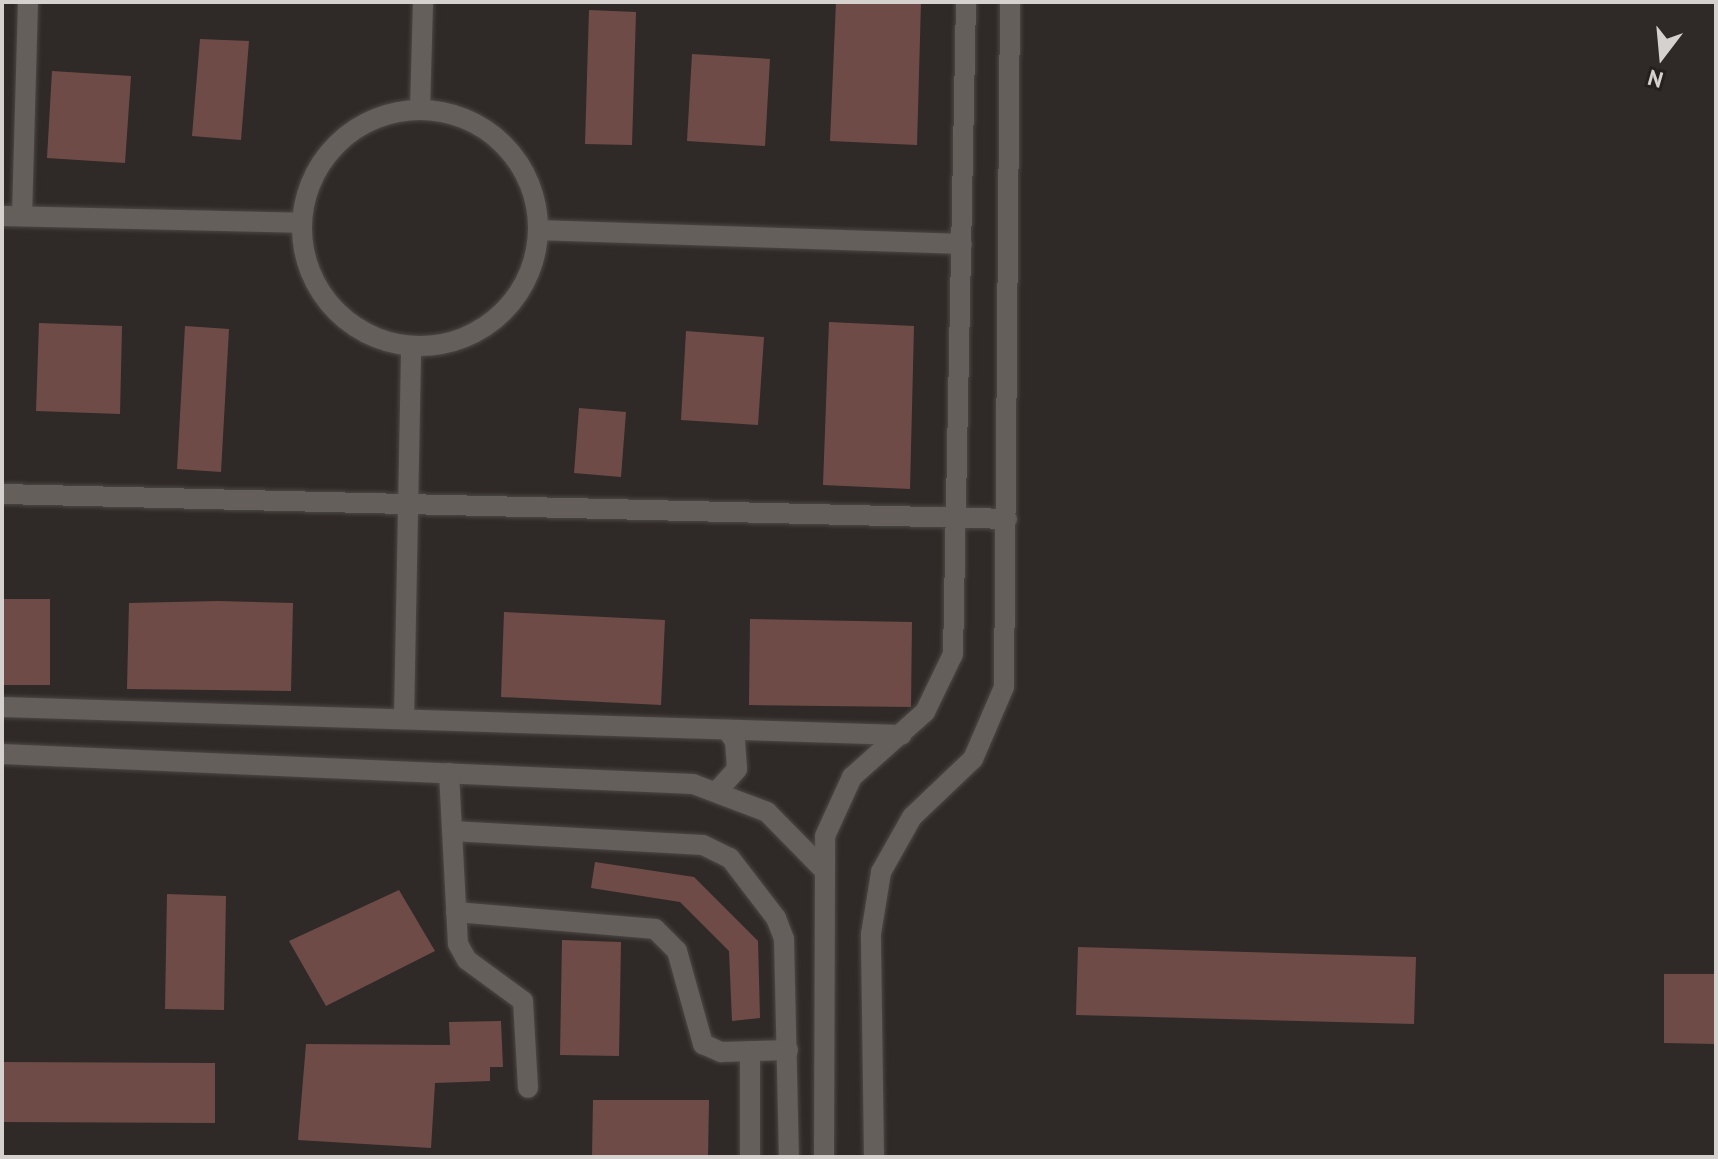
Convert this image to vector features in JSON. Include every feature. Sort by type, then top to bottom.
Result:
[{"type":"street","points":[[28,2],[12,216],[301,223]]},
{"type":"street","points":[[420,110],[423,2]]},
{"type":"street","points":[[824,1157],[822,868],[835,804],[867,761],[902,735],[925,712],[953,654],[966,2]]},
{"type":"street","points":[[874,1157],[873,902],[894,843],[973,759],[997,713],[1007,662],[1010,2]]},
{"type":"street","points":[[420,110],[458,116],[499,142],[534,193],[539,230],[532,268],[514,302],[485,328],[450,343],[411,347],[375,338],[344,320],[320,293],[305,259],[301,223],[314,177],[352,131],[384,115],[420,110]]},
{"type":"street","points":[[539,230],[962,244]]},
{"type":"street","points":[[404,719],[411,347]]},
{"type":"street","points":[[2,494],[1007,519]]},
{"type":"street","points":[[2,707],[902,735]]},
{"type":"street","points":[[719,789],[737,769],[735,741],[727,730]]},
{"type":"street","points":[[2,754],[449,773],[719,789],[767,812],[822,868]]},
{"type":"street","points":[[449,773],[461,953],[523,1001],[528,1088]]},
{"type":"street","points":[[452,831],[703,845],[722,852],[781,928],[788,1050],[789,1157]]},
{"type":"street","points":[[456,912],[655,929],[677,951],[703,1044],[721,1052],[788,1050]]},
{"type":"street","points":[[750,1051],[750,1157]]},
{"type":"building","points":[[836,2],[921,2],[917,145],[830,141]]},
{"type":"building","points":[[589,10],[636,12],[632,145],[585,144]]},
{"type":"building","points":[[200,39],[249,41],[241,140],[192,136]]},
{"type":"building","points":[[692,54],[770,59],[765,146],[687,141]]},
{"type":"building","points":[[52,71],[131,76],[125,163],[47,158]]},
{"type":"building","points":[[829,322],[914,326],[910,489],[823,485]]},
{"type":"building","points":[[39,323],[122,326],[120,414],[36,411]]},
{"type":"building","points":[[185,326],[229,329],[221,472],[177,469]]},
{"type":"building","points":[[686,331],[764,337],[758,425],[681,420]]},
{"type":"building","points":[[579,408],[626,412],[621,477],[574,473]]},
{"type":"building","points":[[2,599],[50,599],[50,685],[2,685]]},
{"type":"building","points":[[129,603],[293,603],[291,691],[127,689]]},
{"type":"building","points":[[504,612],[665,620],[661,705],[501,697]]},
{"type":"building","points":[[750,619],[912,622],[911,707],[749,705]]},
{"type":"building","points":[[595,862],[694,877],[758,941],[760,1018],[732,1021],[729,951],[680,902],[591,888]]},
{"type":"building","points":[[399,890],[435,951],[326,1006],[289,941]]},
{"type":"building","points":[[167,894],[226,896],[224,1010],[165,1009]]},
{"type":"building","points":[[562,940],[621,942],[619,1056],[560,1055]]},
{"type":"building","points":[[1078,947],[1416,957],[1414,1024],[1076,1015]]},
{"type":"building","points":[[1664,974],[1716,974],[1716,1044],[1664,1043]]},
{"type":"building","points":[[501,1021],[503,1067],[490,1067],[490,1081],[435,1083],[431,1148],[298,1140],[306,1044],[450,1045],[449,1022]]},
{"type":"building","points":[[2,1062],[215,1063],[215,1123],[2,1122]]},
{"type":"building","points":[[593,1100],[709,1100],[708,1157],[592,1157]]}]
